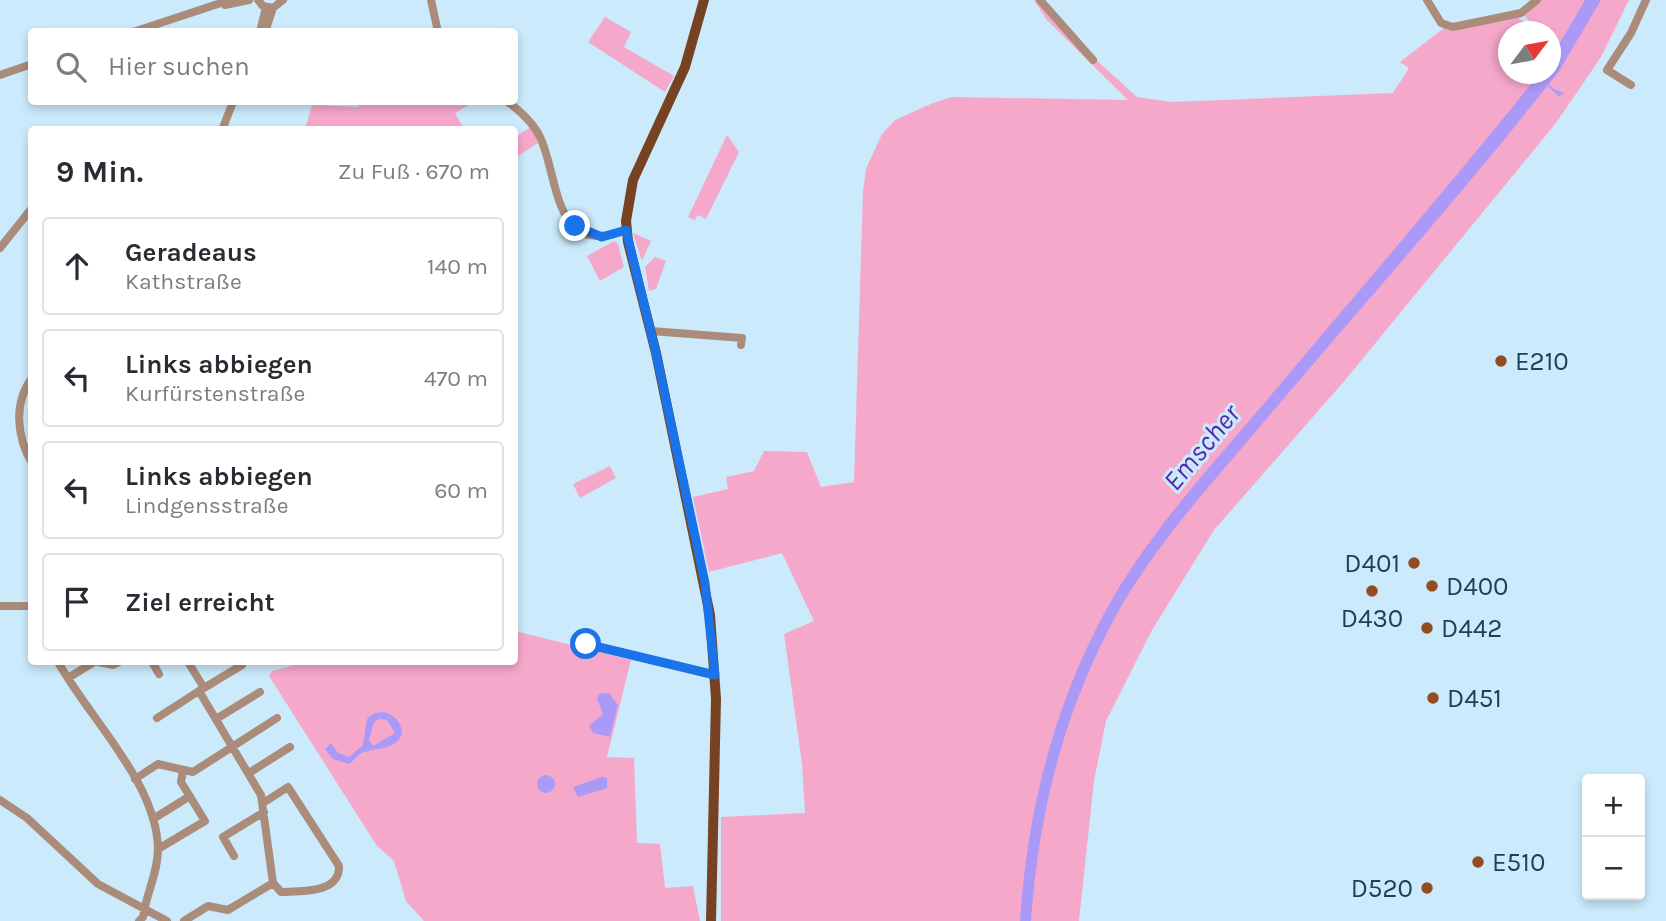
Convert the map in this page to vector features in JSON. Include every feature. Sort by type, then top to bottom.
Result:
[{"type":"main road","points":[[704,0],[685,67],[633,180],[626,230],[651,331],[705,583],[715,675],[711,921]]},
{"type":"street","points":[[202,11],[230,0]]},
{"type":"street","points":[[147,28],[249,0]]},
{"type":"street","points":[[258,0],[270,7]]},
{"type":"street","points":[[264,28],[270,7],[283,0]]},
{"type":"street","points":[[431,0],[437,28]]},
{"type":"street","points":[[1040,0],[1093,60]]},
{"type":"street","points":[[1427,0],[1447,27],[1521,13],[1537,0]]},
{"type":"street","points":[[1631,85],[1608,70],[1631,33],[1646,0]]},
{"type":"street","points":[[0,75],[28,65]]},
{"type":"street","points":[[224,126],[232,105]]},
{"type":"street","points":[[512,105],[526,116],[540,137],[554,193],[571,222],[602,237],[626,230]]},
{"type":"street","points":[[0,248],[28,213]]},
{"type":"street","points":[[651,331],[742,338],[741,345]]},
{"type":"street","points":[[28,388],[20,407],[19,428],[28,455]]},
{"type":"street","points":[[0,606],[28,606]]},
{"type":"street","points":[[586,644],[715,675]]},
{"type":"street","points":[[60,665],[135,779],[153,819],[158,849],[139,921]]},
{"type":"street","points":[[68,678],[89,665]]},
{"type":"street","points":[[154,665],[159,674]]},
{"type":"street","points":[[190,665],[216,719],[249,773],[263,808],[272,883],[281,892],[318,890],[337,875],[338,866],[288,787],[263,808],[223,837],[234,856]]},
{"type":"street","points":[[157,718],[242,665]]},
{"type":"street","points":[[216,719],[260,692]]},
{"type":"street","points":[[135,779],[158,764],[193,772],[276,718]]},
{"type":"street","points":[[249,773],[290,747]]},
{"type":"street","points":[[158,849],[205,821],[181,782],[183,770]]},
{"type":"street","points":[[153,819],[190,796]]},
{"type":"street","points":[[0,800],[27,818],[98,884],[167,921]]},
{"type":"street","points":[[184,921],[208,906],[228,910],[272,883]]},
{"type":"shaded area","points":[[1034,0],[1039,0],[1095,59],[1137,97],[1171,102],[1393,93],[1409,68],[1400,62],[1444,28],[1516,16],[1522,21],[1498,21],[1498,84],[1561,84],[1561,21],[1530,21],[1522,14],[1539,0],[1629,0],[1601,57],[1556,123],[1346,379],[1214,530],[1152,630],[1106,721],[1094,781],[1079,921],[721,921],[721,817],[805,813],[802,764],[784,634],[814,621],[782,553],[709,572],[693,497],[728,489],[726,477],[754,471],[764,451],[807,452],[821,487],[854,482],[863,191],[866,169],[882,134],[895,120],[952,97],[1128,100],[1046,19]]},
{"type":"shaded area","points":[[1585,0],[1601,0],[1561,68],[1561,41]]},
{"type":"shaded area","points":[[605,17],[631,32],[624,47],[674,76],[665,92],[588,42]]},
{"type":"shaded area","points":[[1531,84],[1549,84],[1452,202],[1204,493],[1142,573],[1108,631],[1077,700],[1054,772],[1046,809],[1031,921],[1020,921],[1028,844],[1054,733],[1080,662],[1113,597],[1151,540],[1194,485]]},
{"type":"shaded area","points":[[312,105],[469,105],[455,113],[462,126],[306,126]]},
{"type":"shaded area","points":[[531,127],[538,143],[518,156],[518,135]]},
{"type":"shaded area","points":[[727,135],[739,152],[706,219],[698,215],[695,220],[688,217]]},
{"type":"shaded area","points":[[633,233],[651,241],[642,261]]},
{"type":"shaded area","points":[[614,241],[618,244],[624,267],[600,281],[587,256]]},
{"type":"shaded area","points":[[655,257],[666,261],[656,289],[649,291],[645,267]]},
{"type":"shaded area","points":[[610,466],[616,478],[580,498],[573,484]]},
{"type":"shaded area","points":[[518,632],[631,660],[607,757],[634,758],[637,843],[660,844],[665,888],[693,886],[700,921],[424,921],[406,901],[394,861],[377,846],[269,676],[272,671],[295,665],[518,665]]},
{"type":"shaded area","points":[[609,693],[618,705],[610,737],[593,733],[589,726],[603,714],[597,699],[599,694]]},
{"type":"shaded area","points":[[384,712],[397,720],[402,730],[399,739],[390,746],[362,753],[349,764],[333,759],[325,749],[331,743],[338,753],[349,757],[363,745],[367,719],[374,713]],"holes":[[[379,719],[387,720],[395,733],[373,746],[369,740],[374,722]]]},
{"type":"shaded area","points":[[546,775],[552,778],[555,784],[552,790],[546,793],[540,790],[537,784],[540,778]]},
{"type":"shaded area","points":[[602,777],[607,778],[607,788],[578,797],[573,787]]},
{"type":"waterway","points":[[1549,86],[1560,96]]},
{"type":"waterway","points":[[1556,91],[1563,94]]},
{"type":"place","name":"E210","points":[[1501,361]]},
{"type":"place","name":"D401","points":[[1414,563]]},
{"type":"place","name":"D400","points":[[1432,586]]},
{"type":"place","name":"D430","points":[[1372,591]]},
{"type":"place","name":"D442","points":[[1427,628]]},
{"type":"place","name":"D451","points":[[1433,698]]},
{"type":"place","name":"E510","points":[[1478,862]]},
{"type":"place","name":"D520","points":[[1427,888]]},
{"type":"route","points":[[575,226],[602,237],[626,230],[656,353],[705,583],[714,645],[715,675],[660,664],[586,644]]},
{"type":"water label","name":"Emscher","points":[[1201,447]]}]
